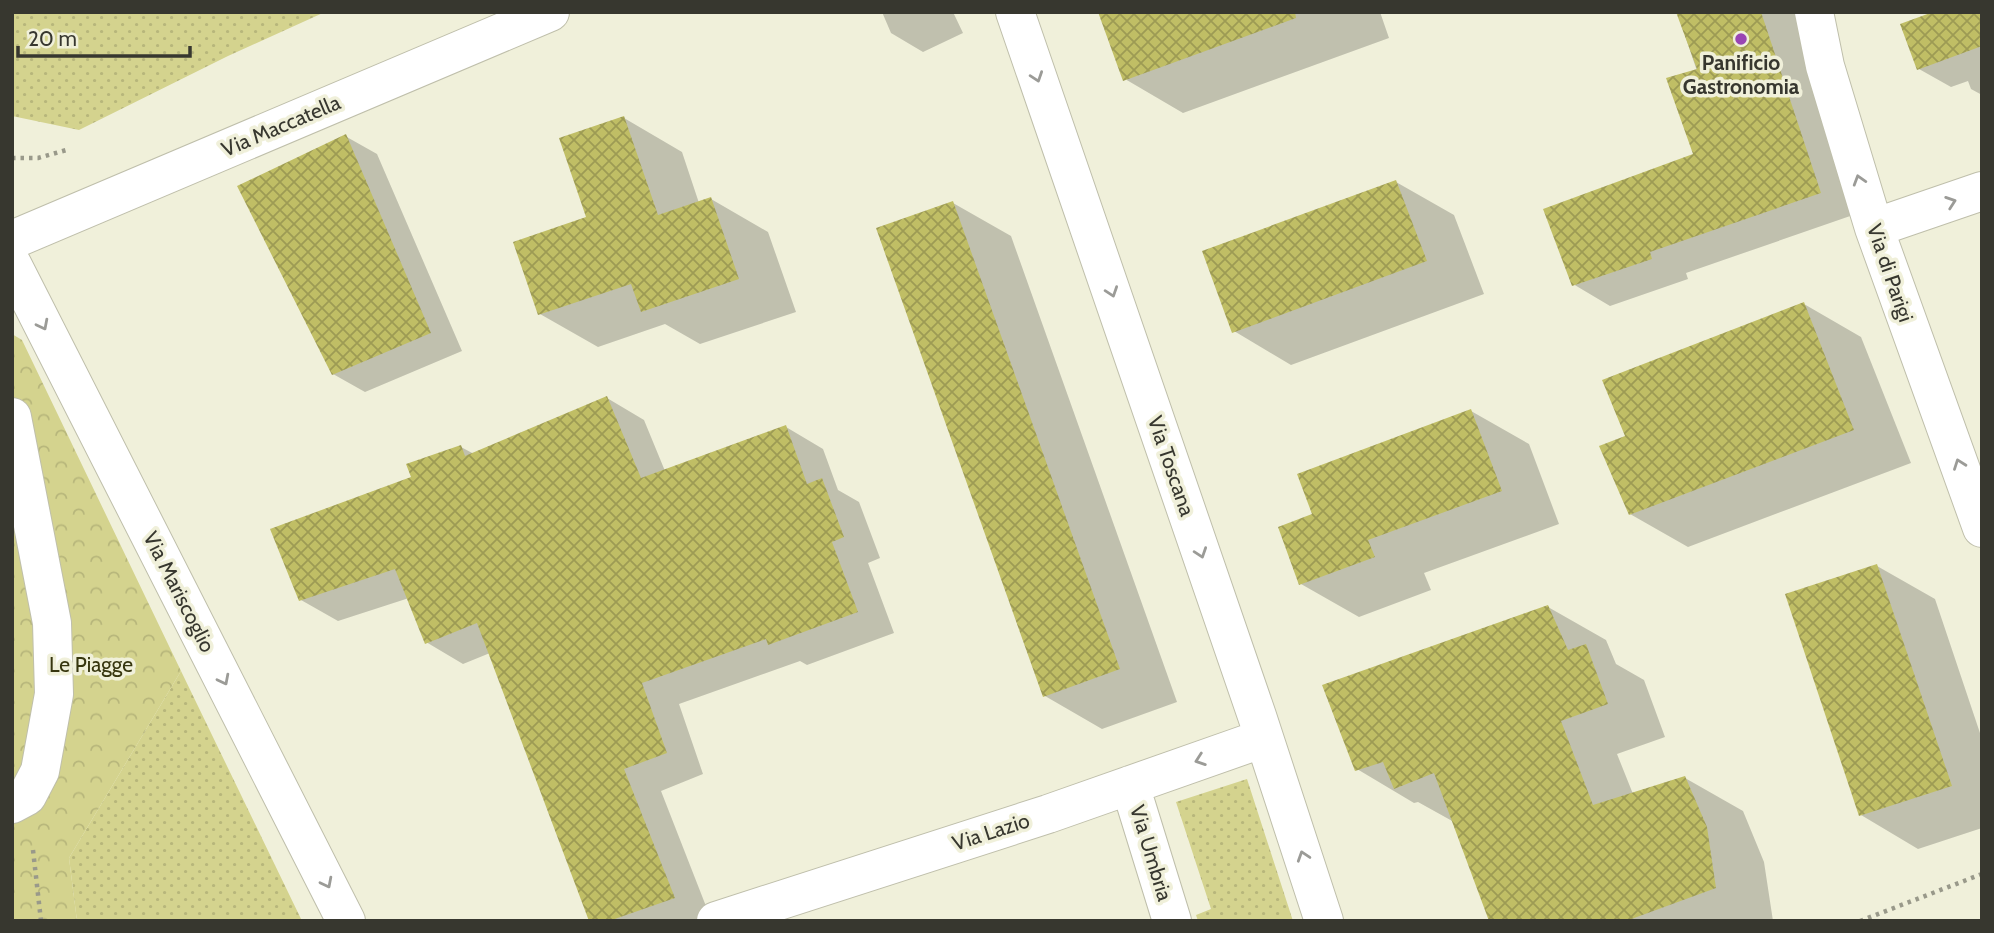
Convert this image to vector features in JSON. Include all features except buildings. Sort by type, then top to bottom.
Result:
[{"type":"street","name":"Via Maccatella","points":[[12,240],[550,12]]},
{"type":"street","name":"Via Toscana","points":[[1015,12],[1324,921]]},
{"type":"street","name":"Via di Parigi","points":[[1814,12],[1825,66],[1874,229],[1982,528]]},
{"type":"street","points":[[1874,229],[1982,191]]},
{"type":"street","name":"Via Mariscoglio","points":[[12,264],[346,921]]},
{"type":"street","points":[[12,417],[52,623],[54,694],[40,771],[27,796],[12,804]]},
{"type":"street","name":"Via Lazio","points":[[716,921],[1048,814],[1264,738]]},
{"type":"street","name":"Via Umbria","points":[[1130,785],[1172,921]]},
{"type":"path","points":[[12,158],[38,159],[70,149]]},
{"type":"path","points":[[1860,921],[1982,874]]},
{"type":"green space","points":[[12,12],[325,12],[228,56],[79,130],[12,116]]},
{"type":"green space","name":"Le Piagge","points":[[12,334],[22,340],[181,671],[69,858],[77,921],[12,921]]},
{"type":"green space","points":[[181,671],[302,921],[77,921],[69,858]]},
{"type":"green space","points":[[1247,779],[1293,921],[1198,921],[1196,915],[1211,909],[1176,802]]},
{"type":"place","name":"Panificio Gastronomia","points":[[1741,39]]}]
